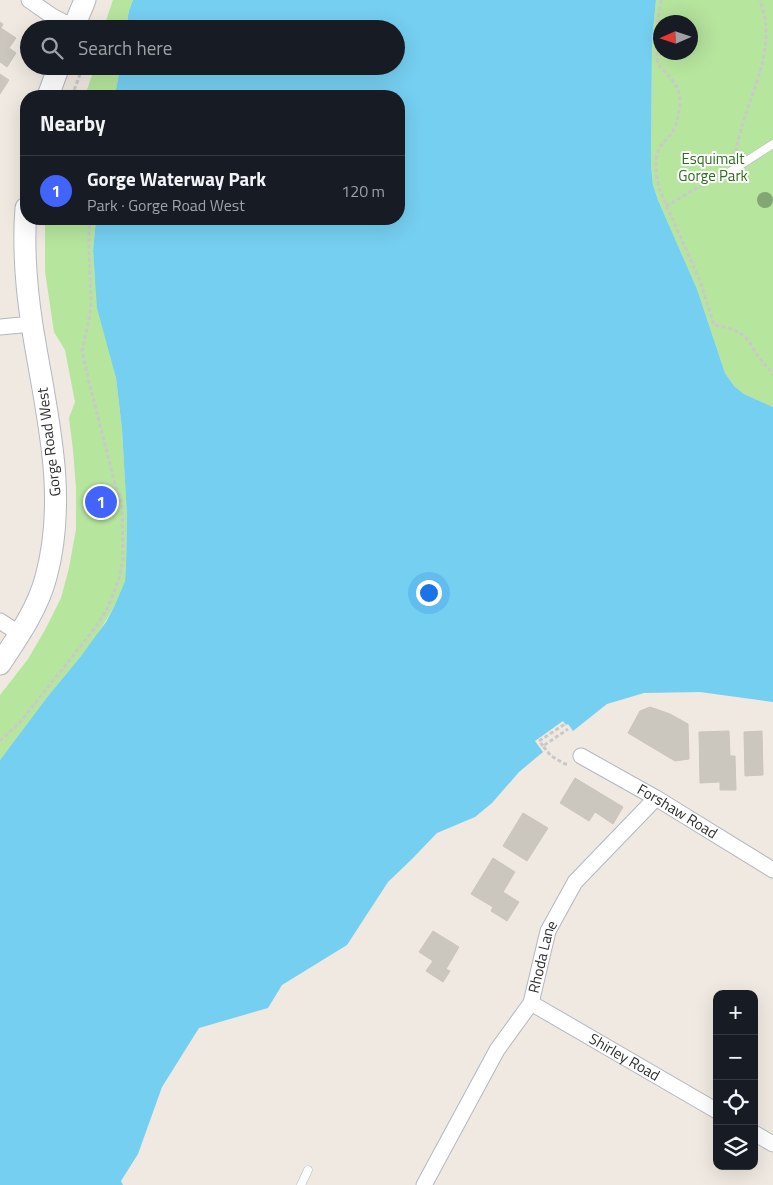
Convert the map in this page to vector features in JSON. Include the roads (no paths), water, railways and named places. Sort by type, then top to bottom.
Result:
[{"type":"main road","points":[[76,20],[85,0]]},
{"type":"main road","points":[[50,90],[56,75]]},
{"type":"main road","name":"Gorge Road West","points":[[0,664],[20,634],[46,578],[55,526],[56,502],[53,446],[32,324],[25,261],[25,225]]},
{"type":"street","points":[[29,0],[59,20]]},
{"type":"street","points":[[0,327],[32,324]]},
{"type":"street","points":[[0,621],[20,634]]},
{"type":"street","name":"Forshaw Road","points":[[581,756],[656,798],[773,870]]},
{"type":"street","name":"Rhoda Lane","points":[[424,1185],[497,1050],[531,1003],[548,931],[575,882],[656,798]]},
{"type":"street","name":"Shirley Road","points":[[531,1003],[713,1109]]},
{"type":"street","points":[[758,1135],[773,1144]]},
{"type":"lane","points":[[724,175],[773,144]]},
{"type":"lane","points":[[301,1185],[308,1170]]},
{"type":"water","points":[[133,0],[656,0],[655,15],[653,15],[652,42],[651,165],[653,185],[697,289],[725,373],[734,386],[744,394],[773,407],[773,702],[700,692],[644,693],[607,704],[573,731],[563,721],[535,741],[543,752],[519,772],[492,803],[475,817],[437,833],[388,882],[347,945],[282,985],[268,1008],[199,1028],[162,1087],[138,1154],[121,1181],[123,1185],[0,1185],[0,760],[106,622],[125,581],[127,517],[122,429],[116,378],[97,308],[93,251],[95,225],[405,225],[405,90],[116,90],[119,75],[405,75],[405,20],[127,20]]},
{"type":"place","name":"Gorge Waterway Park","points":[[101,502]]},
{"type":"park label","name":"Esquimalt Gorge Park","points":[[713,168]]}]
